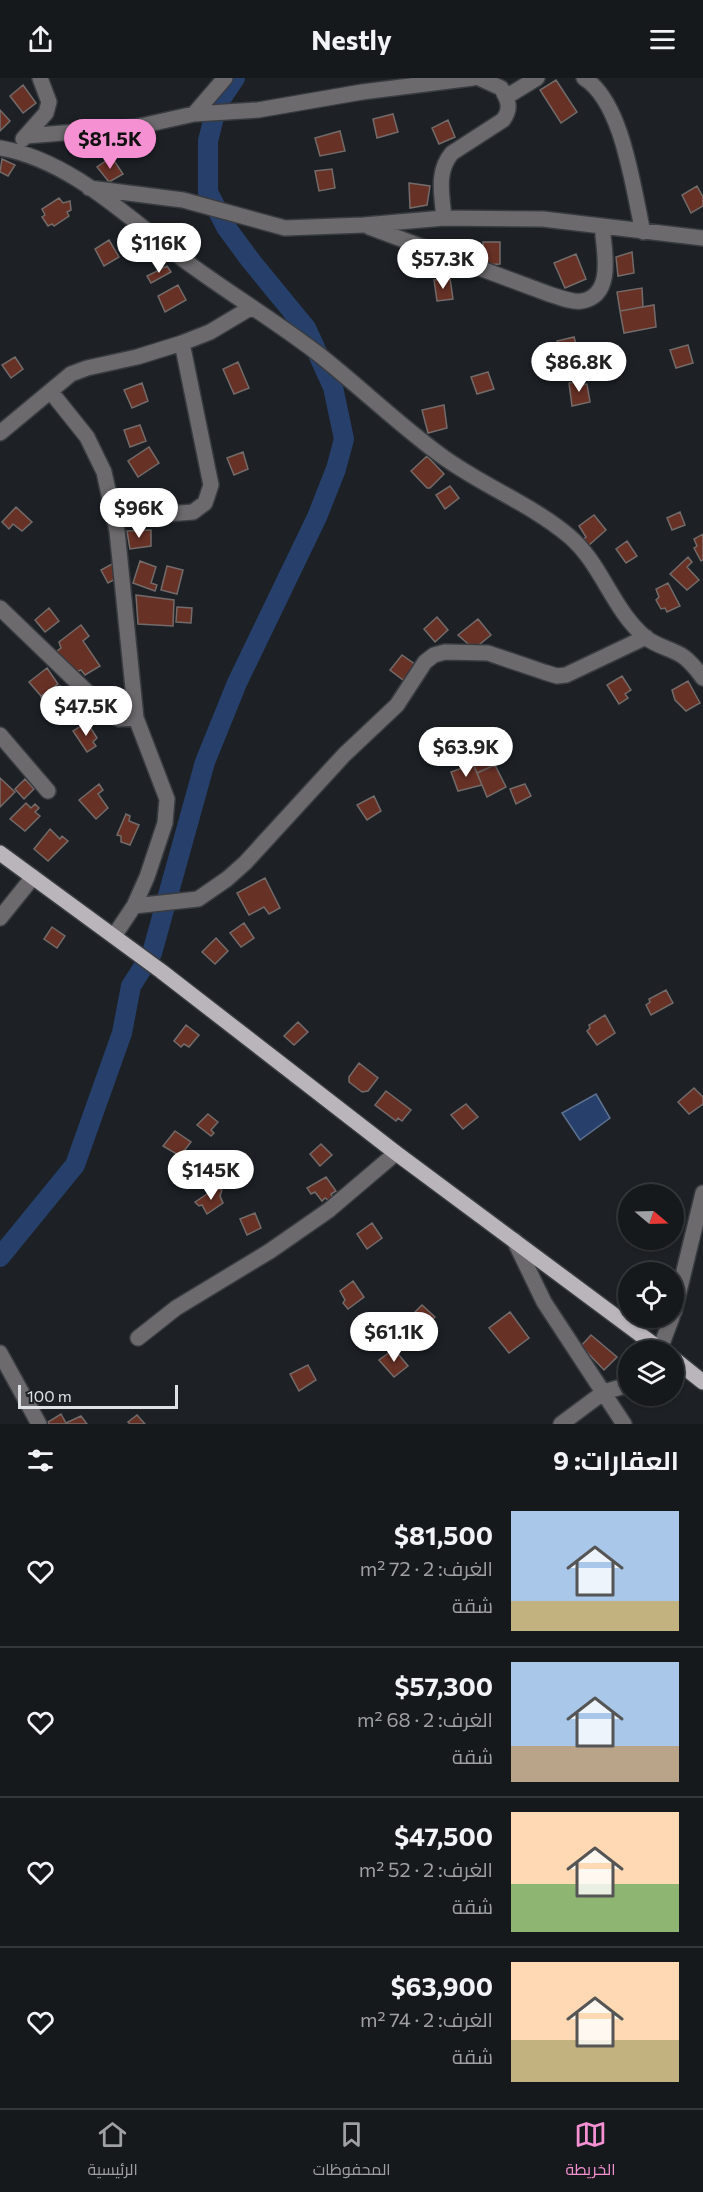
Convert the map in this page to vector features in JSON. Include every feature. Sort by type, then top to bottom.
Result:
[{"type":"main road","points":[[0,853],[136,952],[396,1153],[649,1340]]},
{"type":"main road","points":[[684,1367],[703,1382]]},
{"type":"street","points":[[6,149],[26,136],[46,113],[50,102],[40,78]]},
{"type":"street","points":[[194,114],[225,78]]},
{"type":"street","points":[[26,136],[136,127],[194,114],[258,110],[362,92],[473,78]]},
{"type":"street","points":[[444,218],[441,188],[442,166],[452,153],[502,120],[508,113],[509,106],[501,88],[479,78]]},
{"type":"street","points":[[506,97],[537,78]]},
{"type":"street","points":[[584,78],[593,84],[604,98],[614,120],[623,145],[643,232]]},
{"type":"street","points":[[6,149],[46,162],[89,188],[186,261],[317,353],[400,425],[454,465],[535,512],[572,538],[590,559],[622,613],[646,637],[661,647],[683,656],[703,678]]},
{"type":"street","points":[[89,188],[183,200],[285,228],[364,225],[444,218],[543,219],[703,238]]},
{"type":"street","points":[[364,225],[549,294],[580,302],[592,298],[601,288],[606,272],[602,226]]},
{"type":"street","points":[[0,433],[71,374],[183,342],[210,332],[252,307]]},
{"type":"street","points":[[115,518],[193,512],[200,509],[209,496],[210,484],[206,456],[183,342]]},
{"type":"street","points":[[51,392],[87,437],[104,472],[115,518],[136,718],[167,799],[165,823],[147,878],[134,906],[114,936]]},
{"type":"street","points":[[0,608],[109,713],[119,718],[136,718]]},
{"type":"street","points":[[134,906],[198,899],[245,864],[344,755],[397,705],[425,662],[434,655],[445,652],[488,653],[557,676],[566,675],[646,637]]},
{"type":"street","points":[[0,735],[48,791]]},
{"type":"street","points":[[0,918],[33,877]]},
{"type":"street","points":[[138,1338],[176,1308],[270,1251],[330,1210],[396,1153]]},
{"type":"street","points":[[684,1271],[703,1193]]},
{"type":"street","points":[[514,1240],[544,1302],[624,1424]]},
{"type":"street","points":[[0,1353],[39,1424]]},
{"type":"street","points":[[561,1424],[604,1392],[618,1388]]},
{"type":"water","points":[[596,1094],[610,1118],[580,1140],[562,1113]]},
{"type":"building","points":[[556,80],[577,112],[561,123],[540,90]]},
{"type":"building","points":[[23,85],[36,103],[23,113],[10,96]]},
{"type":"building","points":[[0,110],[10,121],[0,131]]},
{"type":"building","points":[[393,114],[398,132],[377,138],[373,119]]},
{"type":"building","points":[[448,120],[455,137],[439,144],[432,128]]},
{"type":"building","points":[[340,131],[345,151],[320,156],[315,138]]},
{"type":"building","points":[[2,159],[15,165],[8,176],[0,172]]},
{"type":"building","points":[[107,160],[115,162],[123,174],[109,182],[97,167]]},
{"type":"building","points":[[332,169],[335,188],[319,191],[315,171]]},
{"type":"building","points":[[409,183],[430,186],[427,205],[410,208]]},
{"type":"building","points":[[697,186],[703,197],[703,206],[691,213],[682,195]]},
{"type":"building","points":[[59,198],[63,203],[70,201],[71,210],[67,212],[69,216],[54,226],[52,224],[48,226],[42,217],[45,215],[42,209]]},
{"type":"building","points":[[109,240],[119,257],[104,266],[95,249]]},
{"type":"building","points":[[483,242],[500,242],[500,264],[484,265]]},
{"type":"building","points":[[632,252],[634,273],[618,276],[616,257]]},
{"type":"building","points":[[576,254],[586,279],[565,288],[554,263]]},
{"type":"building","points":[[167,266],[171,272],[151,283],[147,276]]},
{"type":"building","points":[[450,278],[453,299],[437,301],[434,280]]},
{"type":"building","points":[[178,285],[186,300],[165,312],[158,296]]},
{"type":"building","points":[[642,288],[643,307],[620,311],[617,292]]},
{"type":"building","points":[[654,305],[656,327],[624,333],[620,311]]},
{"type":"building","points":[[574,337],[579,355],[562,360],[557,341]]},
{"type":"building","points":[[688,345],[693,363],[676,368],[670,350]]},
{"type":"building","points":[[15,357],[23,369],[11,378],[2,365]]},
{"type":"building","points":[[238,362],[249,388],[234,394],[223,369]]},
{"type":"building","points":[[488,372],[494,389],[477,394],[471,377]]},
{"type":"building","points":[[581,381],[581,385],[587,384],[590,402],[572,406],[569,383]]},
{"type":"building","points":[[142,383],[148,401],[132,408],[124,390]]},
{"type":"building","points":[[444,405],[447,428],[428,433],[422,410]]},
{"type":"building","points":[[140,425],[146,441],[130,447],[124,430]]},
{"type":"building","points":[[149,447],[159,463],[138,477],[128,461]]},
{"type":"building","points":[[243,452],[248,469],[234,475],[227,458]]},
{"type":"building","points":[[427,456],[444,474],[430,488],[427,488],[411,471]]},
{"type":"building","points":[[450,486],[459,498],[445,509],[436,495]]},
{"type":"building","points":[[153,493],[154,514],[130,510],[131,494]]},
{"type":"building","points":[[16,507],[32,522],[22,531],[13,524],[9,529],[2,522]]},
{"type":"building","points":[[680,512],[685,525],[672,530],[667,518]]},
{"type":"building","points":[[594,515],[606,530],[588,546],[583,540],[586,537],[579,526]]},
{"type":"building","points":[[151,530],[151,546],[130,549],[127,531]]},
{"type":"building","points":[[703,534],[703,560],[701,561],[694,548],[697,546],[694,539]]},
{"type":"building","points":[[627,541],[637,556],[626,563],[616,549]]},
{"type":"building","points":[[688,557],[692,562],[687,567],[699,580],[687,590],[670,574]]},
{"type":"building","points":[[140,561],[156,567],[151,583],[157,585],[155,591],[133,583]]},
{"type":"building","points":[[112,564],[119,577],[108,583],[101,570]]},
{"type":"building","points":[[167,566],[183,570],[177,594],[161,590]]},
{"type":"building","points":[[668,583],[680,606],[667,612],[665,608],[661,609],[656,600],[659,597],[656,589]]},
{"type":"building","points":[[136,595],[174,600],[173,626],[138,624]]},
{"type":"building","points":[[177,607],[192,608],[191,623],[176,622]]},
{"type":"building","points":[[49,608],[59,621],[45,632],[35,620]]},
{"type":"building","points":[[437,617],[448,630],[435,642],[424,629]]},
{"type":"building","points":[[478,619],[491,635],[474,649],[458,635]]},
{"type":"building","points":[[81,625],[89,636],[83,641],[100,666],[85,675],[81,670],[76,672],[54,653],[61,648],[59,642]]},
{"type":"building","points":[[402,655],[416,665],[403,680],[390,670]]},
{"type":"building","points":[[47,668],[58,684],[41,696],[29,682]]},
{"type":"building","points":[[622,676],[631,690],[625,694],[628,698],[619,704],[607,685]]},
{"type":"building","points":[[688,681],[700,703],[686,711],[675,700],[672,690]]},
{"type":"building","points":[[60,686],[71,705],[52,720],[44,708],[45,704],[41,697]]},
{"type":"building","points":[[87,722],[97,738],[93,742],[96,746],[87,752],[73,731]]},
{"type":"building","points":[[488,733],[501,762],[477,773],[466,746]]},
{"type":"building","points":[[473,764],[482,785],[458,791],[451,772]]},
{"type":"building","points":[[495,765],[506,787],[487,797],[477,773]]},
{"type":"building","points":[[0,778],[15,792],[0,807]]},
{"type":"building","points":[[25,779],[34,789],[24,799],[15,789]]},
{"type":"building","points":[[99,784],[103,790],[98,794],[108,808],[96,819],[79,800]]},
{"type":"building","points":[[525,784],[531,796],[516,804],[510,789]]},
{"type":"building","points":[[374,796],[381,811],[367,820],[357,805]]},
{"type":"building","points":[[26,803],[31,808],[35,804],[39,808],[35,812],[40,816],[25,831],[10,819]]},
{"type":"building","points":[[126,814],[130,816],[129,821],[139,825],[130,845],[121,842],[121,836],[117,835]]},
{"type":"building","points":[[50,829],[60,839],[62,836],[68,841],[48,861],[34,849]]},
{"type":"building","points":[[265,878],[280,908],[269,914],[264,907],[249,915],[237,893]]},
{"type":"building","points":[[244,923],[254,938],[241,947],[230,933]]},
{"type":"building","points":[[52,927],[65,936],[57,948],[44,939]]},
{"type":"building","points":[[216,938],[228,951],[215,964],[202,952]]},
{"type":"building","points":[[666,990],[673,1003],[651,1015],[646,1005],[650,1002],[649,999]]},
{"type":"building","points":[[605,1015],[615,1033],[597,1045],[587,1031],[590,1028],[589,1025]]},
{"type":"building","points":[[298,1022],[308,1032],[294,1045],[284,1036]]},
{"type":"building","points":[[186,1025],[199,1035],[189,1047],[184,1044],[181,1047],[174,1041]]},
{"type":"building","points":[[359,1063],[378,1078],[368,1091],[362,1092],[349,1082],[349,1077]]},
{"type":"building","points":[[694,1088],[703,1097],[703,1104],[689,1114],[678,1102]]},
{"type":"building","points":[[386,1091],[411,1110],[402,1121],[398,1118],[396,1121],[375,1105]]},
{"type":"building","points":[[466,1104],[478,1117],[463,1129],[451,1115]]},
{"type":"building","points":[[208,1114],[218,1122],[211,1130],[214,1133],[211,1136],[197,1125]]},
{"type":"building","points":[[175,1131],[191,1142],[180,1156],[163,1146]]},
{"type":"building","points":[[321,1144],[332,1155],[320,1166],[310,1154]]},
{"type":"building","points":[[326,1177],[336,1191],[331,1194],[333,1197],[331,1202],[325,1198],[322,1201],[315,1192],[311,1194],[307,1188]]},
{"type":"building","points":[[216,1188],[222,1190],[220,1196],[223,1203],[207,1214],[202,1205],[199,1206],[195,1202]]},
{"type":"building","points":[[255,1213],[261,1228],[247,1235],[240,1219]]},
{"type":"building","points":[[372,1223],[382,1238],[367,1249],[357,1234]]},
{"type":"building","points":[[353,1281],[364,1297],[348,1309],[343,1303],[345,1300],[340,1291]]},
{"type":"building","points":[[422,1305],[435,1317],[421,1330],[409,1318]]},
{"type":"building","points":[[510,1312],[529,1338],[509,1353],[489,1328]]},
{"type":"building","points":[[591,1335],[617,1357],[604,1370],[581,1346]]},
{"type":"building","points":[[394,1349],[408,1366],[394,1377],[379,1360]]},
{"type":"building","points":[[308,1365],[316,1380],[299,1391],[290,1374]]},
{"type":"building","points":[[61,1414],[66,1423],[81,1416],[87,1424],[49,1424],[48,1422]]},
{"type":"building","points":[[137,1415],[145,1424],[128,1422]]},
{"type":"waterway","points":[[0,1257],[75,1165],[122,1033],[131,986],[152,953],[205,762],[237,683],[317,517],[336,469],[344,439],[333,387],[306,328],[226,227],[208,192],[208,141],[217,105],[235,78]]}]
